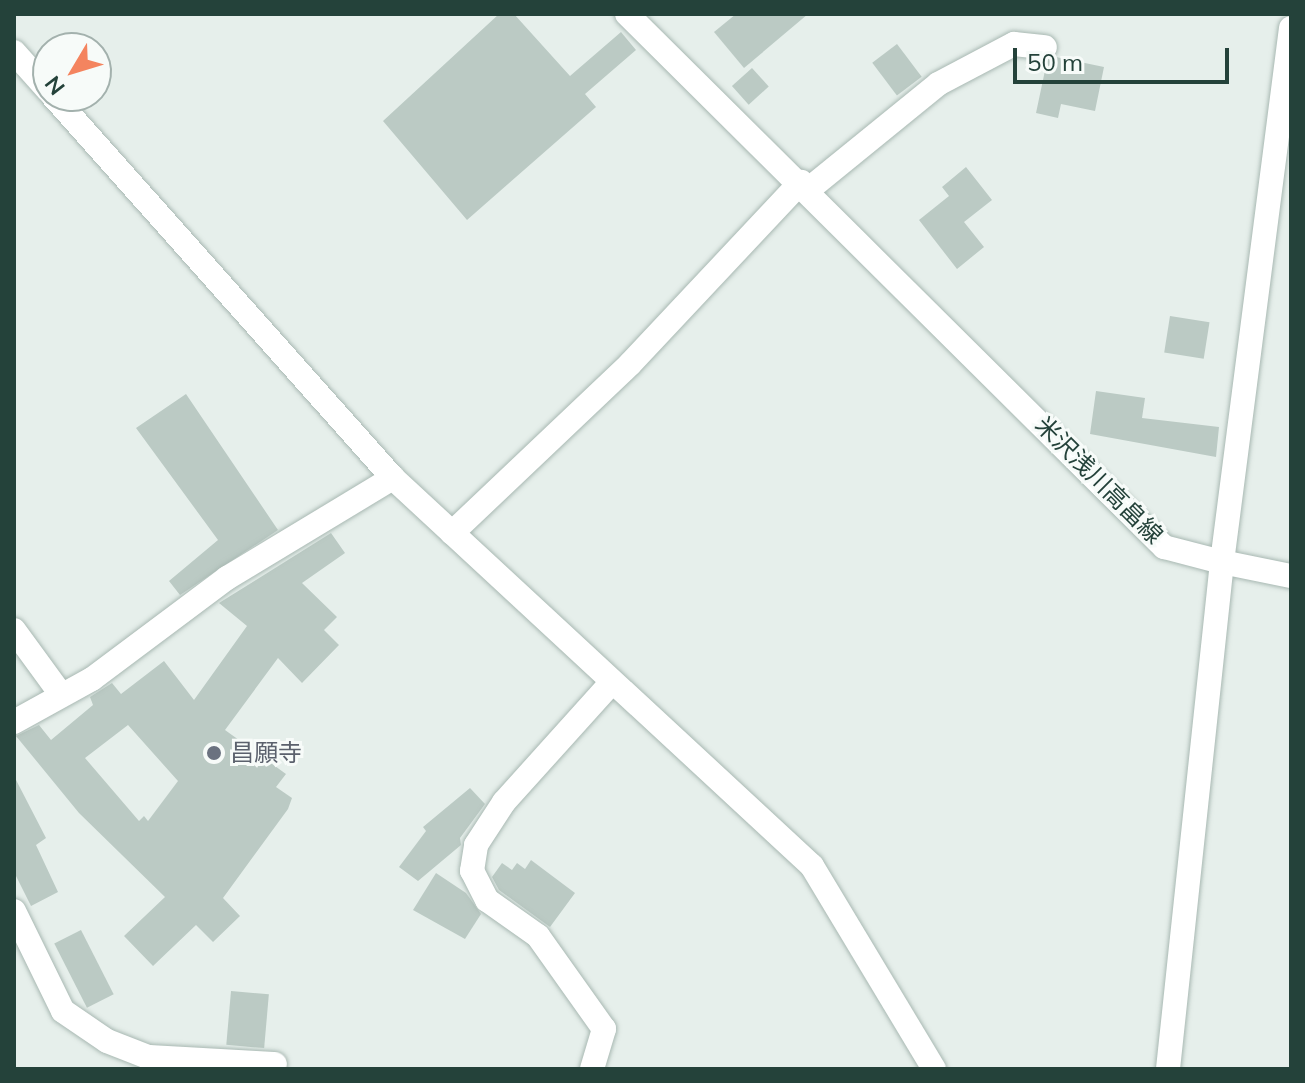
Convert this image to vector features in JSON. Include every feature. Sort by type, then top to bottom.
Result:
[{"type":"street","name":"米沢浅川高畠線","points":[[627,14],[805,185],[1164,547],[1291,576]]},
{"type":"street","points":[[1168,1069],[1222,562],[1289,64],[1291,28]]},
{"type":"street","points":[[452,533],[630,364],[805,185],[938,84],[1014,44],[1045,47]]},
{"type":"street","points":[[14,52],[32,72]]},
{"type":"street","points":[[67,112],[393,478],[812,866],[934,1069]]},
{"type":"street","points":[[14,722],[60,693],[92,679],[227,578],[393,478]]},
{"type":"street","points":[[14,630],[60,693]]},
{"type":"street","points":[[592,1069],[604,1029],[538,936],[487,900],[472,871],[476,845],[504,802],[612,682]]},
{"type":"street","points":[[14,911],[63,1011],[107,1041],[148,1057],[275,1064]]},
{"type":"building","points":[[499,14],[514,14],[570,76],[621,32],[636,50],[585,94],[596,107],[467,220],[383,121]]},
{"type":"building","points":[[736,14],[808,14],[744,68],[714,32]]},
{"type":"building","points":[[897,44],[922,77],[897,95],[872,63]]},
{"type":"building","points":[[1056,57],[1104,67],[1095,111],[1061,104],[1058,118],[1036,113],[1047,61]]},
{"type":"building","points":[[752,68],[769,87],[749,105],[732,86]]},
{"type":"building","points":[[966,167],[992,200],[964,222],[984,247],[957,269],[919,220],[949,196],[942,187]]},
{"type":"building","points":[[1170,316],[1210,322],[1204,359],[1164,353]]},
{"type":"building","points":[[1096,391],[1145,398],[1142,418],[1219,427],[1216,457],[1090,434]]},
{"type":"building","points":[[186,394],[278,530],[180,595],[169,581],[218,540],[136,428]]},
{"type":"building","points":[[331,533],[345,553],[302,583],[337,617],[324,630],[339,645],[302,683],[278,658],[225,730],[286,774],[276,787],[292,798],[288,809],[223,898],[240,916],[213,942],[196,925],[153,966],[124,936],[165,897],[79,813],[16,736],[39,725],[51,740],[93,705],[90,697],[112,683],[121,694],[164,661],[194,700],[247,626],[219,603]],"holes":[[[128,725],[178,781],[148,821],[144,816],[139,821],[85,758]]]},
{"type":"building","points":[[14,776],[46,838],[36,845],[58,892],[31,906],[14,872]]},
{"type":"building","points":[[470,788],[485,804],[460,838],[461,845],[418,881],[399,867],[426,831],[423,827]]},
{"type":"building","points":[[531,860],[575,893],[550,927],[499,890],[492,877],[502,863],[512,870],[517,863],[525,869]]},
{"type":"building","points":[[436,873],[466,893],[481,914],[465,939],[413,910]]},
{"type":"building","points":[[81,930],[114,994],[87,1008],[54,944]]},
{"type":"building","points":[[231,991],[269,994],[264,1048],[226,1045]]},
{"type":"place","name":"昌願寺","points":[[214,753]]}]
